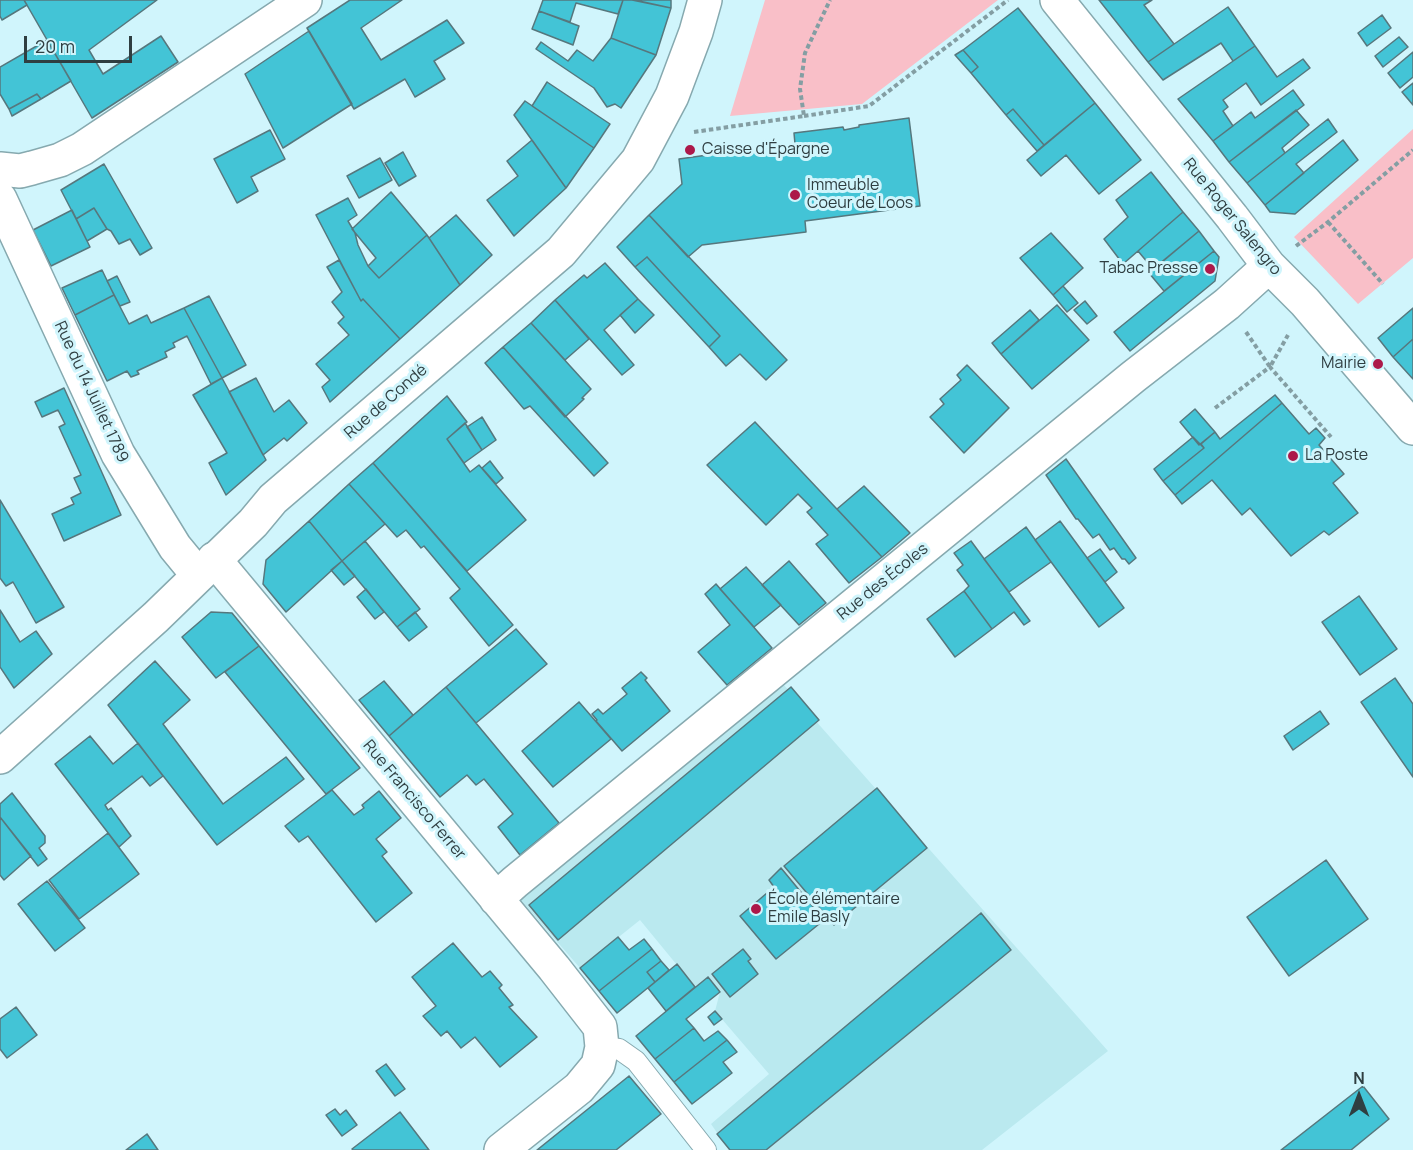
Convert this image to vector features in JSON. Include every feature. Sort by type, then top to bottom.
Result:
[{"type":"street","points":[[0,169],[20,171],[60,159],[82,149],[305,0]]},
{"type":"street","name":"Rue de Condé","points":[[0,757],[156,617],[253,524],[273,500],[561,252],[638,159],[672,96],[705,0]]},
{"type":"street","name":"Rue Roger Salengro","points":[[1057,0],[1269,266],[1305,302],[1413,428]]},
{"type":"street","name":"Rue du 14 Juillet 1789","points":[[0,199],[118,454],[175,548],[206,567]]},
{"type":"street","name":"Rue des Écoles","points":[[496,899],[1133,377],[1227,304],[1269,266]]},
{"type":"street","name":"Rue Francisco Ferrer","points":[[206,567],[496,899],[600,1027],[602,1047]]},
{"type":"street","points":[[501,1150],[579,1088],[598,1065],[602,1047]]},
{"type":"lane","points":[[602,1047],[619,1049],[636,1061],[706,1150]]},
{"type":"path","points":[[804,116],[800,89],[805,53],[830,0]]},
{"type":"path","points":[[652,133],[706,131],[869,106],[1008,0]]},
{"type":"path","points":[[1269,266],[1328,222],[1413,150]]},
{"type":"path","points":[[1328,222],[1383,284]]},
{"type":"path","points":[[1215,408],[1270,367],[1305,302]]},
{"type":"path","points":[[1227,304],[1270,367],[1331,436]]},
{"type":"shaded area","points":[[765,0],[998,0],[862,104],[730,116]]},
{"type":"shaded area","points":[[1413,129],[1413,258],[1358,304],[1294,237]]},
{"type":"shaded area","name":"École élémentaire Emile Basly","points":[[783,684],[1108,1051],[982,1150],[729,1150],[711,1124],[769,1074],[715,1011],[720,992],[709,977],[695,987],[640,920],[580,968],[520,899]]},
{"type":"building","points":[[0,0],[24,0],[27,5],[2,20]]},
{"type":"building","points":[[24,0],[157,0],[89,50],[103,74],[161,36],[178,62],[92,118]]},
{"type":"building","points":[[350,0],[402,0],[361,28],[381,60],[447,20],[464,43],[434,61],[445,79],[415,97],[405,79],[354,109],[307,28]]},
{"type":"building","points":[[543,0],[623,0],[618,14],[576,3],[570,22],[539,11]]},
{"type":"building","points":[[623,0],[671,8],[656,55],[611,38]]},
{"type":"building","points":[[632,0],[671,0],[671,8],[639,1]]},
{"type":"building","points":[[1099,0],[1152,0],[1144,5],[1174,44],[1148,62]]},
{"type":"building","points":[[1228,7],[1255,46],[1233,61],[1221,43],[1163,80],[1148,62]]},
{"type":"building","points":[[1018,8],[1095,103],[1044,145],[1013,109],[1006,115],[971,73],[978,67],[963,50]]},
{"type":"building","points":[[539,11],[579,26],[573,45],[532,29]]},
{"type":"building","points":[[1382,15],[1391,28],[1367,46],[1358,33]]},
{"type":"building","points":[[309,31],[352,104],[283,148],[245,74]]},
{"type":"building","points":[[1399,37],[1408,47],[1383,67],[1375,56]]},
{"type":"building","points":[[611,38],[656,55],[621,108],[615,104],[607,107],[594,88],[536,49],[541,42],[568,61],[577,50],[593,61]]},
{"type":"building","points":[[47,40],[71,81],[41,99],[37,94],[9,109],[0,94],[0,67]]},
{"type":"building","points":[[1255,46],[1277,77],[1303,59],[1310,68],[1261,105],[1246,83],[1223,100],[1228,107],[1223,111],[1233,126],[1213,141],[1178,99]]},
{"type":"building","points":[[963,50],[978,67],[971,73],[955,55]]},
{"type":"building","points":[[1413,52],[1413,77],[1400,88],[1388,73]]},
{"type":"building","points":[[547,82],[610,124],[594,148],[532,106]]},
{"type":"building","points":[[1413,83],[1413,105],[1402,92]]},
{"type":"building","points":[[1293,90],[1304,105],[1229,162],[1213,141],[1251,112],[1255,118]]},
{"type":"building","points":[[37,94],[41,99],[12,116],[9,109]]},
{"type":"building","points":[[525,101],[594,148],[566,188],[514,115]]},
{"type":"building","points":[[1095,103],[1141,160],[1099,194],[1066,155],[1041,176],[1027,160]]},
{"type":"building","points":[[1013,109],[1044,145],[1037,151],[1006,115]]},
{"type":"building","points":[[1296,110],[1309,125],[1282,148],[1285,153],[1247,183],[1229,162]]},
{"type":"building","name":"Immeuble Coeur de Loos","points":[[909,118],[920,206],[805,221],[806,232],[702,245],[688,257],[649,215],[682,184],[679,159],[729,152],[730,155],[746,153],[745,151],[795,144],[794,133],[843,127],[844,130],[859,127],[859,125]]},
{"type":"building","points":[[1328,119],[1337,132],[1296,164],[1304,173],[1265,205],[1247,183]]},
{"type":"building","points":[[270,130],[285,159],[251,177],[258,191],[237,203],[214,159]]},
{"type":"building","points":[[532,140],[566,188],[514,236],[487,200],[518,176],[507,161]]},
{"type":"building","points":[[1343,140],[1358,160],[1295,214],[1270,212],[1265,205]]},
{"type":"building","points":[[403,152],[416,176],[399,186],[385,163]]},
{"type":"building","points":[[380,158],[392,180],[359,198],[347,176]]},
{"type":"building","points":[[104,164],[152,248],[140,255],[130,239],[119,244],[94,208],[76,219],[61,190]]},
{"type":"building","points":[[1151,172],[1183,212],[1123,264],[1104,239],[1128,217],[1116,200]]},
{"type":"building","points":[[391,192],[427,235],[379,278],[368,266],[376,258],[352,229]]},
{"type":"building","points":[[348,198],[357,215],[348,221],[368,266],[379,278],[427,235],[460,285],[400,339],[363,299],[361,301],[316,215]]},
{"type":"building","points":[[94,208],[107,229],[87,241],[76,219]]},
{"type":"building","points":[[72,210],[90,247],[51,266],[33,230]]},
{"type":"building","points":[[1183,212],[1199,231],[1153,269],[1138,251]]},
{"type":"building","points":[[456,215],[492,255],[460,285],[429,238]]},
{"type":"building","points":[[649,215],[787,360],[766,380],[740,354],[726,366],[709,347],[720,336],[647,257],[635,267],[617,247]]},
{"type":"building","points":[[1199,231],[1214,251],[1164,291],[1149,273]]},
{"type":"building","points":[[1051,233],[1083,268],[1053,295],[1020,258]]},
{"type":"building","points":[[1214,251],[1219,257],[1215,281],[1130,351],[1114,332]]},
{"type":"building","points":[[647,257],[720,336],[709,347],[635,267]]},
{"type":"building","points":[[339,260],[361,301],[363,299],[400,339],[330,402],[322,387],[330,380],[316,364],[349,335],[338,323],[344,317],[332,302],[342,292],[327,267]]},
{"type":"building","points":[[605,263],[638,299],[604,330],[634,365],[622,375],[555,300],[584,275],[587,278]]},
{"type":"building","points":[[102,270],[114,295],[75,315],[62,288]]},
{"type":"building","points":[[117,276],[130,302],[120,306],[107,281]]},
{"type":"building","points":[[1063,286],[1078,303],[1067,312],[1053,295]]},
{"type":"building","points":[[114,295],[129,324],[147,315],[151,323],[184,308],[222,378],[211,384],[187,336],[173,343],[175,347],[165,352],[167,357],[137,371],[139,374],[131,377],[127,371],[107,381],[75,315]]},
{"type":"building","points":[[209,296],[246,365],[222,378],[184,308]]},
{"type":"building","points":[[638,299],[654,315],[635,333],[620,315]]},
{"type":"building","points":[[555,300],[589,339],[565,360],[531,323]]},
{"type":"building","points":[[1085,301],[1097,316],[1087,324],[1074,310]]},
{"type":"building","points":[[1057,305],[1089,340],[1032,389],[1001,354]]},
{"type":"building","points":[[1413,308],[1413,339],[1393,357],[1378,338]]},
{"type":"building","points":[[1030,310],[1039,320],[1001,354],[992,343]]},
{"type":"building","points":[[531,323],[591,389],[565,417],[503,347]]},
{"type":"building","points":[[1413,339],[1413,379],[1393,357]]},
{"type":"building","points":[[503,347],[608,463],[594,476],[530,406],[524,409],[485,363]]},
{"type":"building","points":[[967,365],[1009,408],[964,453],[930,417],[944,404],[940,399],[961,380],[957,375]]},
{"type":"building","points":[[222,378],[266,460],[226,495],[209,463],[227,453],[193,395]]},
{"type":"building","points":[[256,378],[274,412],[289,400],[307,423],[287,441],[284,438],[263,455],[229,392]]},
{"type":"building","points":[[64,388],[121,515],[64,541],[52,514],[74,504],[71,498],[81,493],[74,478],[81,475],[59,427],[65,424],[58,410],[42,417],[35,402]]},
{"type":"building","points":[[1275,395],[1282,403],[1175,495],[1163,481],[1204,448],[1201,444],[1215,432],[1220,439]]},
{"type":"building","points":[[447,396],[467,422],[447,439],[470,472],[479,465],[526,520],[467,571],[373,463]]},
{"type":"building","points":[[1282,403],[1309,434],[1316,428],[1325,438],[1319,445],[1344,474],[1333,483],[1358,513],[1329,535],[1324,531],[1291,556],[1250,508],[1242,515],[1212,480],[1182,504],[1175,495]]},
{"type":"building","points":[[1195,409],[1215,432],[1199,445],[1180,422]]},
{"type":"building","points":[[482,417],[496,440],[482,450],[467,427]]},
{"type":"building","points":[[755,422],[882,557],[849,583],[816,544],[828,535],[807,512],[812,508],[798,494],[766,525],[707,465]]},
{"type":"building","points":[[465,423],[482,450],[464,463],[447,439]]},
{"type":"building","points":[[1193,437],[1204,448],[1163,481],[1154,469]]},
{"type":"building","points":[[1066,459],[1136,558],[1129,564],[1114,548],[1110,550],[1099,534],[1093,538],[1076,519],[1046,475]]},
{"type":"building","points":[[490,461],[503,478],[496,484],[482,468]]},
{"type":"building","points":[[373,463],[513,625],[489,646],[450,598],[460,589],[424,546],[421,548],[406,530],[397,537],[349,484]]},
{"type":"building","points":[[349,484],[385,524],[342,561],[309,521]]},
{"type":"building","points":[[864,486],[910,533],[882,557],[837,509]]},
{"type":"building","points":[[0,500],[64,607],[36,623],[13,582],[6,586],[0,578]]},
{"type":"building","points":[[309,521],[342,561],[286,612],[263,584],[266,560]]},
{"type":"building","points":[[1060,521],[1124,608],[1099,627],[1035,540]]},
{"type":"building","points":[[1026,527],[1051,562],[1009,592],[984,559]]},
{"type":"building","points":[[365,541],[420,609],[397,627],[342,561]]},
{"type":"building","points":[[971,541],[1030,621],[1024,625],[1014,612],[992,629],[964,591],[969,586],[957,570],[963,565],[954,553]]},
{"type":"building","points":[[1100,549],[1117,572],[1105,582],[1087,558]]},
{"type":"building","points":[[342,561],[355,576],[344,585],[331,570]]},
{"type":"building","points":[[789,561],[826,603],[799,625],[762,585]]},
{"type":"building","points":[[746,567],[781,605],[754,627],[720,589]]},
{"type":"building","points":[[716,584],[772,648],[727,685],[698,652],[730,625],[705,594]]},
{"type":"building","points":[[366,589],[384,612],[375,619],[357,597]]},
{"type":"building","points":[[964,591],[992,629],[955,657],[927,619]]},
{"type":"building","points":[[1359,596],[1397,649],[1360,675],[1322,622]]},
{"type":"building","points":[[0,610],[20,642],[36,631],[52,654],[14,688],[0,667]]},
{"type":"building","points":[[211,612],[232,613],[259,646],[216,678],[182,637]]},
{"type":"building","points":[[415,612],[427,627],[409,641],[397,627]]},
{"type":"building","points":[[516,629],[547,664],[476,723],[446,687]]},
{"type":"building","points":[[259,646],[360,768],[326,794],[225,672]]},
{"type":"building","points":[[155,661],[190,700],[163,724],[223,804],[286,757],[304,779],[217,845],[108,705]]},
{"type":"building","points":[[641,672],[670,711],[622,751],[592,714],[598,709],[603,714],[627,694],[622,688]]},
{"type":"building","points":[[1395,678],[1413,704],[1413,777],[1361,702]]},
{"type":"building","points":[[384,681],[413,715],[389,736],[359,700]]},
{"type":"building","points":[[446,687],[559,823],[520,855],[498,827],[513,814],[484,779],[476,785],[467,775],[440,797],[389,736]]},
{"type":"building","points":[[791,687],[819,720],[558,940],[529,905]]},
{"type":"building","points":[[579,702],[611,739],[553,787],[522,751]]},
{"type":"building","points":[[1320,711],[1329,724],[1293,750],[1284,736]]},
{"type":"building","points":[[90,736],[113,764],[138,743],[163,776],[150,786],[142,776],[105,805],[108,810],[111,808],[131,836],[119,847],[55,764]]},
{"type":"building","points":[[877,788],[927,848],[834,925],[784,866]]},
{"type":"building","points":[[332,790],[354,815],[364,808],[362,805],[379,791],[401,818],[376,839],[387,852],[382,856],[412,893],[376,922],[308,836],[299,842],[285,826]]},
{"type":"building","points":[[12,793],[45,836],[45,843],[39,848],[47,859],[38,866],[0,817],[0,804]]},
{"type":"building","points":[[0,817],[31,856],[4,880],[0,875]]},
{"type":"building","points":[[108,833],[139,874],[79,919],[49,880]]},
{"type":"building","points":[[1326,860],[1368,919],[1289,976],[1247,917]]},
{"type":"building","points":[[781,868],[824,920],[776,959],[740,916],[774,887],[769,880]]},
{"type":"building","points":[[47,881],[85,928],[55,951],[18,904]]},
{"type":"building","points":[[981,913],[1011,950],[766,1150],[730,1150],[717,1134]]},
{"type":"building","points":[[618,937],[629,950],[644,939],[652,949],[599,991],[580,968]]},
{"type":"building","points":[[453,943],[482,977],[490,971],[502,985],[499,988],[513,1005],[509,1007],[537,1037],[500,1067],[475,1037],[461,1048],[447,1031],[441,1036],[423,1016],[436,1006],[412,977]]},
{"type":"building","points":[[652,949],[661,961],[647,972],[655,982],[617,1013],[599,991]]},
{"type":"building","points":[[743,949],[751,959],[748,961],[758,974],[730,997],[712,974]]},
{"type":"building","points":[[661,961],[669,970],[655,982],[647,972]]},
{"type":"building","points":[[677,964],[695,987],[666,1011],[648,988]]},
{"type":"building","points":[[708,977],[720,992],[686,1019],[694,1028],[655,1059],[636,1036]]},
{"type":"building","points":[[16,1007],[37,1035],[7,1058],[0,1049],[0,1019]]},
{"type":"building","points":[[715,1011],[722,1019],[714,1025],[708,1017]]},
{"type":"building","points":[[694,1028],[704,1041],[718,1031],[727,1040],[674,1082],[655,1059]]},
{"type":"building","points":[[727,1040],[737,1052],[723,1062],[732,1073],[692,1104],[674,1082]]},
{"type":"building","points":[[386,1064],[405,1089],[395,1096],[376,1071]]},
{"type":"building","points":[[629,1076],[661,1114],[616,1150],[537,1150]]},
{"type":"building","points":[[1363,1086],[1389,1119],[1351,1150],[1281,1150]]},
{"type":"building","points":[[335,1109],[340,1115],[346,1110],[357,1125],[342,1136],[326,1115]]},
{"type":"building","points":[[400,1112],[429,1150],[352,1149]]},
{"type":"building","points":[[147,1134],[158,1150],[126,1150]]},
{"type":"place","name":"Caisse d'Épargne","points":[[690,150]]},
{"type":"place","name":"Immeuble Coeur de Loos","points":[[795,195]]},
{"type":"place","name":"Tabac Presse","points":[[1210,269]]},
{"type":"place","name":"Mairie","points":[[1378,364]]},
{"type":"place","name":"La Poste","points":[[1293,456]]},
{"type":"place","name":"École élémentaire Emile Basly","points":[[756,909]]}]
